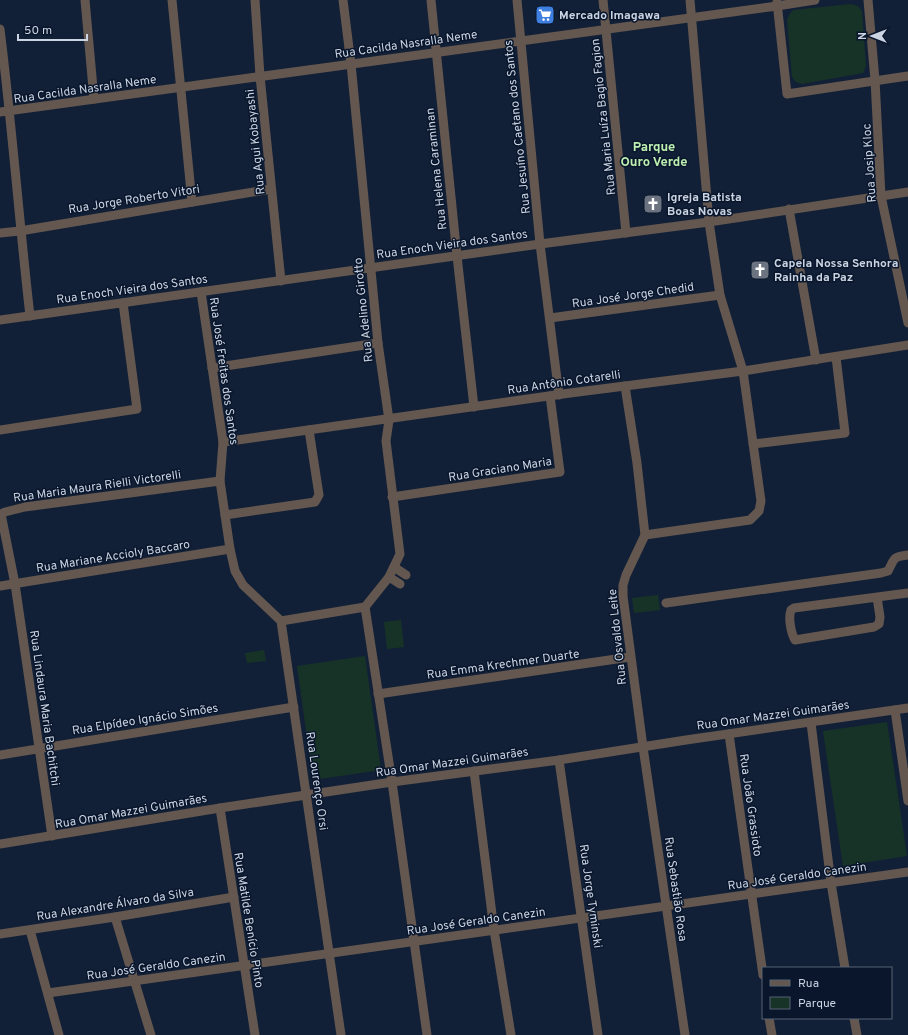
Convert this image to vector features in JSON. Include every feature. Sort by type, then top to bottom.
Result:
[{"type":"street","points":[[85,0],[94,99]]},
{"type":"street","points":[[172,0],[192,202]]},
{"type":"street","name":"Rua Agui Kobayashi","points":[[255,0],[260,76],[281,281]]},
{"type":"street","name":"Rua Adelino Girotto","points":[[343,0],[352,64],[378,343],[388,420],[386,441],[400,554],[394,568],[365,607]]},
{"type":"street","name":"Rua Helena Caraminan","points":[[431,0],[474,407]]},
{"type":"street","name":"Rua Jesuíno Caetano dos Santos","points":[[517,0],[540,244],[550,318],[554,396]]},
{"type":"street","name":"Rua Maria Luíza Bagio Fagion","points":[[603,0],[626,232]]},
{"type":"street","points":[[625,386],[645,534],[750,520],[759,511],[761,501],[743,371],[720,296],[709,222],[690,0]]},
{"type":"street","name":"Rua Cacilda Nasralla Neme","points":[[0,112],[692,17],[777,3],[815,0]]},
{"type":"street","name":"Rua Josip Kloc","points":[[868,0],[875,80],[881,196],[908,323]]},
{"type":"street","points":[[777,3],[787,94],[908,76]]},
{"type":"street","points":[[0,29],[10,111],[20,231],[30,316]]},
{"type":"street","name":"Rua Jorge Roberto Vitori","points":[[0,233],[20,231],[271,189]]},
{"type":"street","name":"Rua Enoch Vieira dos Santos","points":[[0,320],[626,232],[709,222],[908,192]]},
{"type":"street","points":[[789,209],[816,360]]},
{"type":"street","points":[[898,274],[908,272]]},
{"type":"street","name":"Rua José Freitas dos Santos","points":[[201,292],[223,442],[220,481],[230,549]]},
{"type":"street","name":"Rua José Jorge Chedid","points":[[550,318],[720,296]]},
{"type":"street","points":[[0,430],[137,409],[123,303]]},
{"type":"street","points":[[212,368],[378,343]]},
{"type":"street","name":"Rua Antônio Cotarelli","points":[[223,442],[743,371],[908,345]]},
{"type":"street","points":[[753,444],[845,433],[836,357]]},
{"type":"street","name":"Rua Graciano Maria","points":[[392,497],[560,472],[554,396]]},
{"type":"street","points":[[225,515],[315,502],[319,495],[309,430]]},
{"type":"street","name":"Rua Maria Maura Rielli Victorelli","points":[[14,584],[1,514],[25,507],[220,481]]},
{"type":"street","name":"Rua Osvaldo Leite","points":[[643,747],[630,658],[623,585],[626,575],[645,534]]},
{"type":"street","points":[[230,549],[234,568],[243,585],[281,621],[365,607],[392,782],[427,1035]]},
{"type":"street","name":"Rua Mariane Accioly Baccaro","points":[[0,586],[230,549]]},
{"type":"street","points":[[666,603],[881,573],[888,571],[892,559],[896,556],[908,555]]},
{"type":"street","points":[[394,568],[406,575]]},
{"type":"street","points":[[388,577],[400,584]]},
{"type":"street","name":"Rua Lindaura Maria Bachitchi","points":[[14,584],[52,836]]},
{"type":"street","points":[[877,597],[880,617],[879,624],[874,627],[795,640],[792,636],[789,614],[794,608],[877,597],[908,593]]},
{"type":"street","name":"Rua Lourenço Orsi","points":[[281,621],[341,1035]]},
{"type":"street","name":"Rua Emma Krechmer Duarte","points":[[378,694],[630,658]]},
{"type":"street","name":"Rua Elpídeo Ignácio Simões","points":[[0,754],[294,707]]},
{"type":"street","name":"Rua Omar Mazzei Guimarães","points":[[0,844],[392,782],[559,760],[908,708]]},
{"type":"street","points":[[895,710],[905,762],[908,797]]},
{"type":"street","points":[[811,723],[831,883],[845,967]]},
{"type":"street","name":"Rua João Grassioto","points":[[729,734],[762,968]]},
{"type":"street","name":"Rua Sebastião Rosa","points":[[643,747],[685,1035]]},
{"type":"street","name":"Rua Jorge Tyminski","points":[[559,760],[598,1035]]},
{"type":"street","points":[[474,771],[494,930],[511,1035]]},
{"type":"street","name":"Rua Matilde Benício Pinto","points":[[220,808],[255,1035]]},
{"type":"street","name":"Rua José Geraldo Canezin","points":[[48,993],[908,872]]},
{"type":"street","name":"Rua Alexandre Álvaro da Silva","points":[[0,934],[234,897]]},
{"type":"street","points":[[115,917],[151,1035]]},
{"type":"street","points":[[30,930],[59,1035]]},
{"type":"street","points":[[769,1019],[772,1035]]},
{"type":"street","points":[[854,1019],[857,1035]]},
{"type":"green space","points":[[851,4],[858,6],[862,11],[866,66],[863,73],[802,84],[796,82],[792,77],[787,20],[789,15],[793,10]]},
{"type":"green space","points":[[658,595],[660,610],[634,613],[632,598]]},
{"type":"green space","points":[[401,620],[404,647],[387,649],[384,622]]},
{"type":"green space","points":[[264,650],[266,661],[247,663],[245,653]]},
{"type":"green space","points":[[365,656],[381,770],[313,780],[297,666]]},
{"type":"green space","points":[[887,722],[907,856],[843,866],[823,731]]},
{"type":"place","name":"Mercado Imagawa","points":[[545,15]]},
{"type":"place","name":"Igreja Batista Boas Novas","points":[[653,204]]},
{"type":"place","name":"Capela Nossa Senhora Rainha da Paz","points":[[760,270]]},
{"type":"district","name":"Parque Ouro Verde","points":[[654,154]]}]
